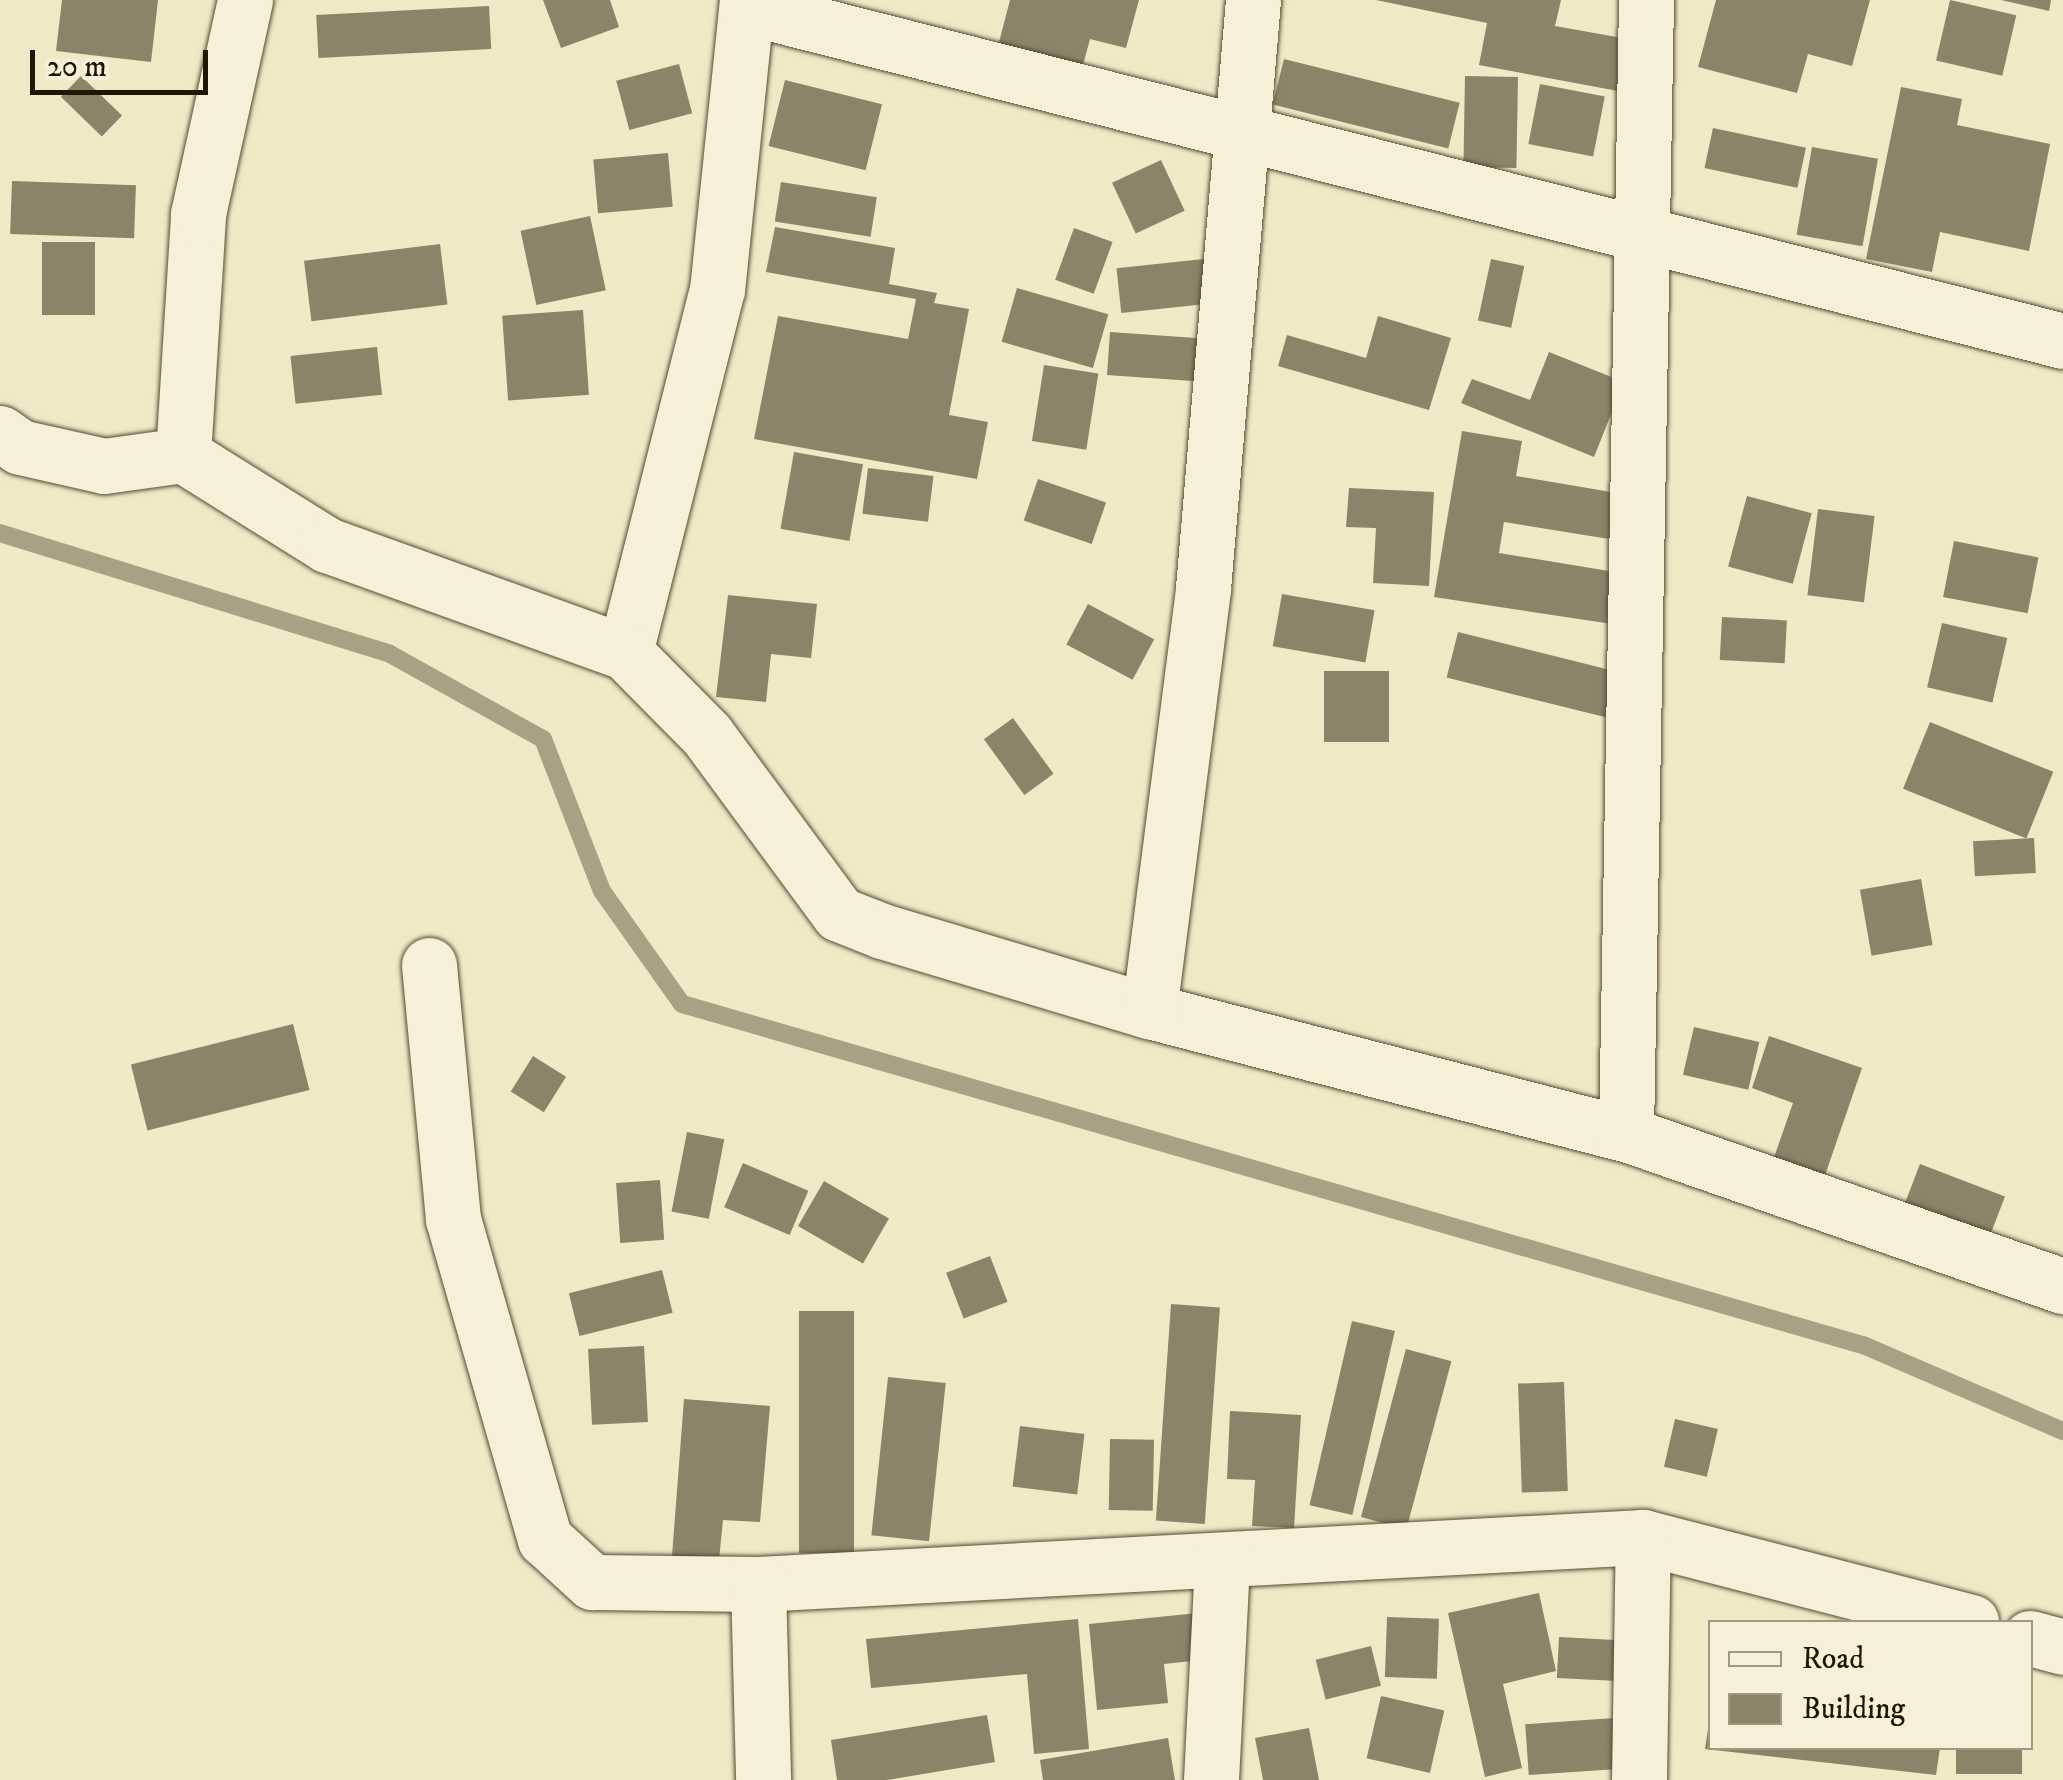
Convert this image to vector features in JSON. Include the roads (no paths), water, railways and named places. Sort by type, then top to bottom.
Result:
[{"type":"street","points":[[183,456],[198,214],[246,0]]},
{"type":"street","points":[[1150,1011],[1203,588],[1252,0]]},
{"type":"street","points":[[1626,1134],[1646,0]]},
{"type":"street","points":[[626,652],[717,290],[747,4],[2063,341]]},
{"type":"street","points":[[0,433],[20,447],[104,466],[183,456],[326,545],[626,652],[706,735],[839,914],[882,931],[1150,1011],[1626,1134],[2063,1286]]},
{"type":"street","points":[[429,965],[454,1219],[545,1539],[592,1582],[758,1584],[1642,1537],[1963,1620]]},
{"type":"street","points":[[1639,1780],[1642,1537]]},
{"type":"street","points":[[1211,1780],[1222,1560]]},
{"type":"street","points":[[758,1584],[763,1780]]},
{"type":"street","points":[[2033,1639],[2063,1646]]},
{"type":"waterway","points":[[0,533],[390,654],[543,739],[602,891],[682,1004],[1863,1345],[2063,1431]]}]
